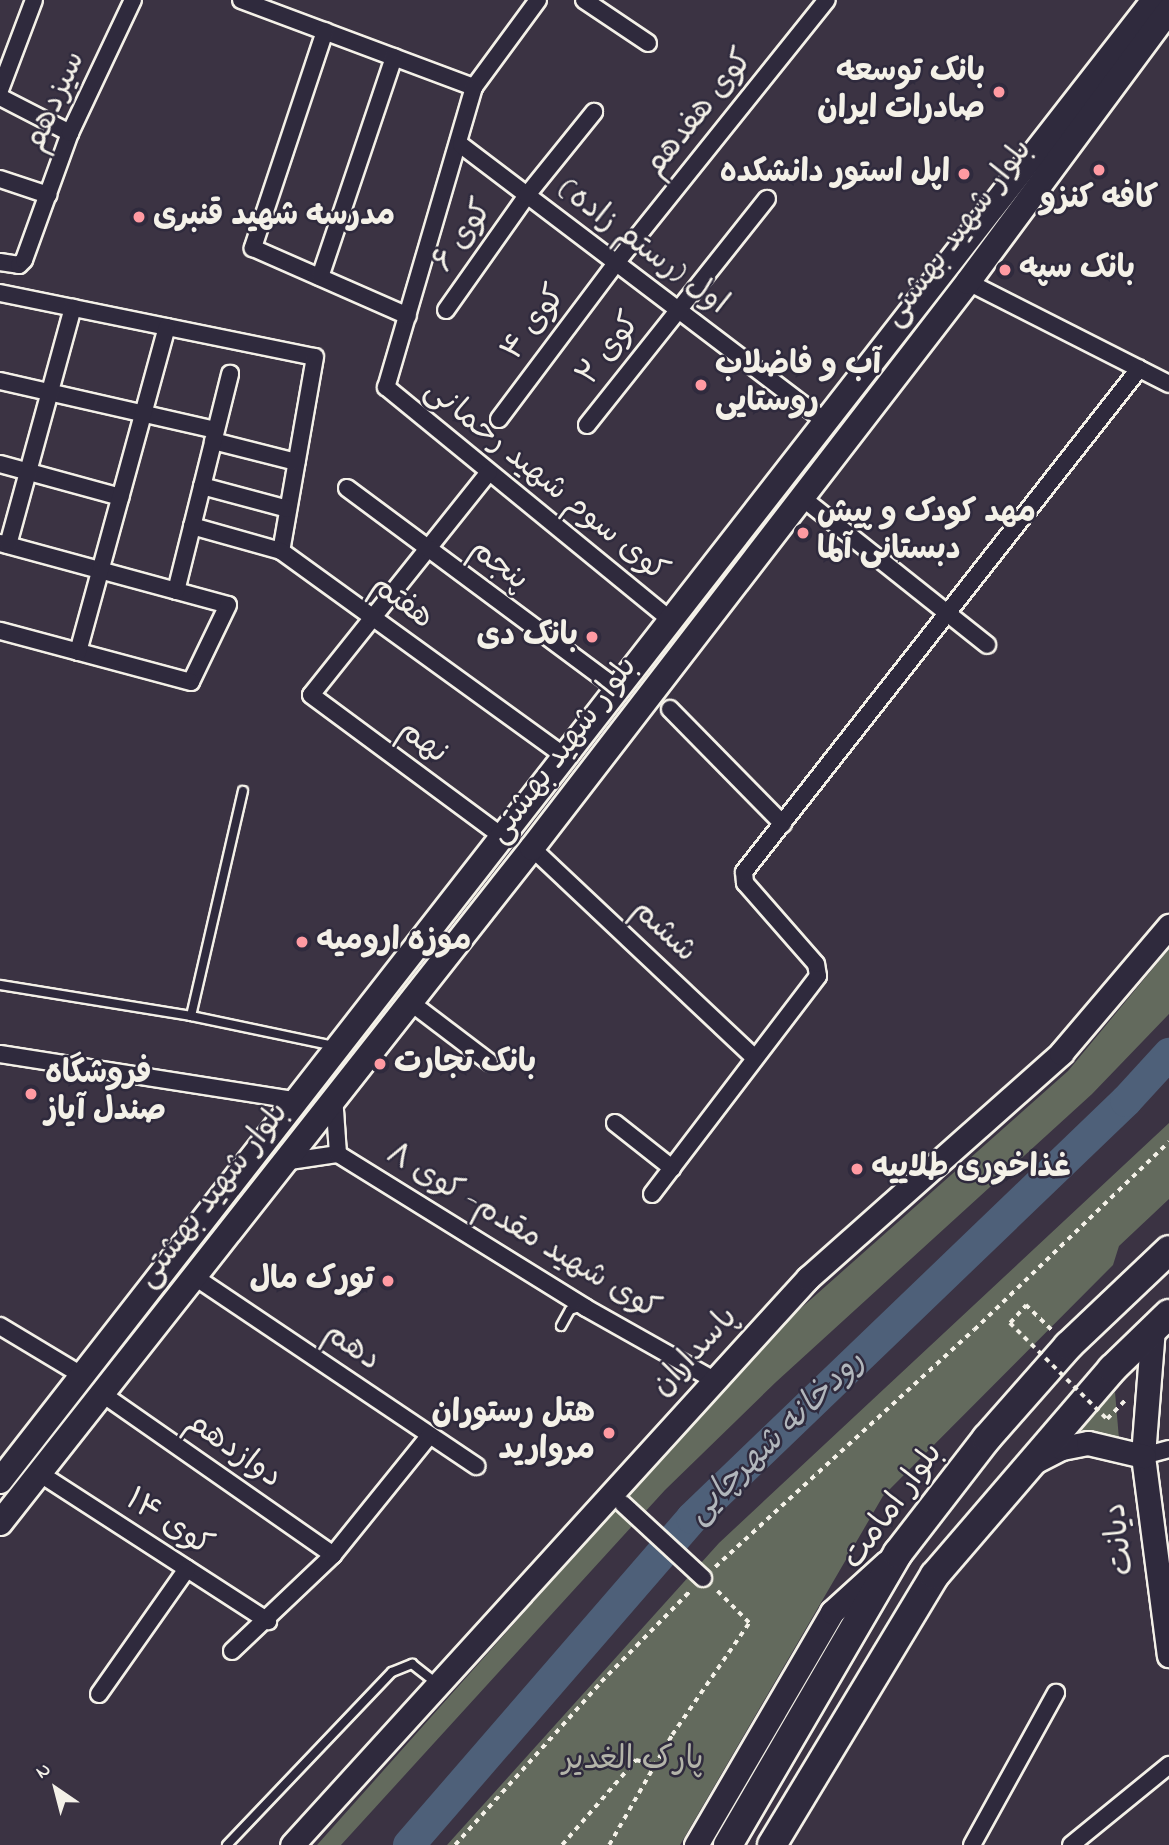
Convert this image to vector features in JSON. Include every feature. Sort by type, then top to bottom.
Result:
[{"type":"highway","name":"بلوار امامت","points":[[728,1845],[898,1553],[987,1438],[1068,1346],[1169,1250]]},
{"type":"highway","points":[[772,1845],[935,1575],[1026,1467],[1161,1321]]},
{"type":"main road","points":[[1132,0],[1071,81],[1067,129],[1112,108],[1169,33]]},
{"type":"main road","name":"بلوار شهید بهشتی","points":[[0,1523],[195,1277],[334,1095],[532,848],[800,496],[968,282],[1154,0]]},
{"type":"main road","name":"بلوار شهید بهشتی","points":[[0,1481],[80,1374],[824,421],[1169,10]]},
{"type":"main road","name":"پاسداران","points":[[292,1845],[436,1683],[808,1278],[1061,1053],[1169,926]]},
{"type":"main road","name":"دیانت","points":[[1161,1321],[1143,1456],[1162,1561],[1169,1655]]},
{"type":"main road","name":"دیانت","points":[[1026,1467],[1062,1448],[1088,1444],[1143,1456]]},
{"type":"main road","points":[[696,1845],[832,1612],[898,1553]]},
{"type":"street","points":[[0,90],[34,0]]},
{"type":"street","name":"سیزدهم","points":[[0,262],[19,265],[70,133],[133,0]]},
{"type":"street","points":[[241,0],[474,87]]},
{"type":"street","points":[[325,31],[253,248],[408,316],[461,145],[474,87],[538,0]]},
{"type":"street","points":[[584,0],[648,43]]},
{"type":"street","name":"کوی هفدهم","points":[[616,263],[827,0]]},
{"type":"street","points":[[320,277],[394,57]]},
{"type":"street","points":[[0,97],[70,133]]},
{"type":"street","name":"کوی ۶","points":[[446,310],[527,195],[594,112]]},
{"type":"street","name":"اول (رستم زاده)","points":[[461,145],[824,421]]},
{"type":"street","points":[[0,179],[48,195]]},
{"type":"street","name":"کوی ۲","points":[[587,425],[767,199]]},
{"type":"street","name":"کوی ۴","points":[[499,419],[616,263]]},
{"type":"street","points":[[968,282],[1169,384]]},
{"type":"street","points":[[0,293],[315,357],[281,551]]},
{"type":"street","points":[[0,631],[191,682],[228,606],[4,544],[28,472],[73,308]]},
{"type":"street","name":"کوی سوم شهید رحمانی","points":[[408,316],[386,387],[669,619]]},
{"type":"street","points":[[78,652],[167,327]]},
{"type":"street","points":[[652,1194],[818,975],[816,964],[742,877],[1139,369]]},
{"type":"street","points":[[176,591],[230,374]]},
{"type":"street","points":[[0,381],[144,414],[296,462]]},
{"type":"street","points":[[0,464],[121,497]]},
{"type":"street","points":[[373,618],[489,472]]},
{"type":"street","points":[[202,486],[288,509]]},
{"type":"street","name":"پنجم","points":[[348,488],[615,688]]},
{"type":"street","points":[[800,496],[987,645]]},
{"type":"street","name":"هفتم","points":[[192,526],[281,551],[563,755]]},
{"type":"street","name":"نهم","points":[[373,618],[311,695],[500,835]]},
{"type":"street","points":[[670,709],[783,824]]},
{"type":"street","name":"ششم","points":[[532,848],[755,1058]]},
{"type":"street","points":[[410,1002],[489,1062]]},
{"type":"street","points":[[0,1054],[294,1100]]},
{"type":"street","points":[[283,1162],[338,1154],[334,1095]]},
{"type":"street","points":[[615,1123],[672,1168]]},
{"type":"street","name":"کوی شهید مقدم- کوی ۸","points":[[338,1154],[586,1308],[714,1380]]},
{"type":"street","name":"دهم","points":[[195,1277],[476,1466]]},
{"type":"street","points":[[0,1326],[80,1374]]},
{"type":"street","name":"دوازدهم","points":[[101,1393],[333,1555]]},
{"type":"street","points":[[232,1651],[268,1621],[333,1555],[430,1435]]},
{"type":"street","points":[[1143,1456],[1169,1449]]},
{"type":"street","name":"کوی ۱۴","points":[[39,1473],[268,1621]]},
{"type":"street","points":[[623,1504],[703,1578]]},
{"type":"street","points":[[99,1694],[187,1569]]},
{"type":"street","points":[[972,1845],[1056,1693]]},
{"type":"street","points":[[1071,1845],[1169,1765]]},
{"type":"lane","points":[[191,1016],[243,791]]},
{"type":"lane","points":[[0,985],[191,1016],[335,1046]]},
{"type":"lane","points":[[561,1326],[570,1310],[586,1308]]},
{"type":"lane","points":[[227,1845],[392,1672],[412,1664],[436,1683]]},
{"type":"path","points":[[455,1845],[601,1682],[703,1578],[974,1331],[1169,1142]]},
{"type":"path","points":[[1068,1346],[1026,1305],[1010,1323],[1107,1419],[1133,1392]]},
{"type":"path","points":[[609,1845],[656,1765],[749,1623],[703,1578]]},
{"type":"path","points":[[562,1845],[636,1760],[656,1765]]},
{"type":"green space","points":[[1169,949],[1169,1014],[1092,1094],[776,1382],[665,1490],[341,1845],[317,1845],[773,1333],[1068,1071]]},
{"type":"green space","name":"پارک الغدیر","points":[[1169,1123],[1169,1199],[1119,1246],[1113,1265],[883,1496],[680,1845],[447,1845],[719,1543]]},
{"type":"green space","points":[[1115,1392],[1119,1439],[1078,1430]]},
{"type":"waterway","name":"رودخانه شهرچایی","points":[[409,1845],[692,1518],[1126,1101],[1169,1054]]},
{"type":"place","name":"بانک توسعه صادرات ایران","points":[[999,92]]},
{"type":"place","name":"کافه کنزو","points":[[1099,170]]},
{"type":"place","name":"اپل استور دانشکده","points":[[964,174]]},
{"type":"place","name":"مدرسه شهید قنبری","points":[[139,217]]},
{"type":"place","name":"بانک سپه","points":[[1005,270]]},
{"type":"place","name":"آب و فاضلاب روستایی","points":[[701,385]]},
{"type":"place","name":"مهد کودک و پیش دبستانی آلما","points":[[803,533]]},
{"type":"place","name":"بانک دی","points":[[592,637]]},
{"type":"place","name":"موزه ارومیه","points":[[302,942]]},
{"type":"place","name":"بانک تجارت","points":[[380,1064]]},
{"type":"place","name":"فروشگاه صندل آیاز","points":[[31,1094]]},
{"type":"place","name":"غذاخوری طلاییه","points":[[857,1169]]},
{"type":"place","name":"تورک مال","points":[[388,1281]]},
{"type":"place","name":"هتل رستوران مروارید","points":[[609,1433]]}]
